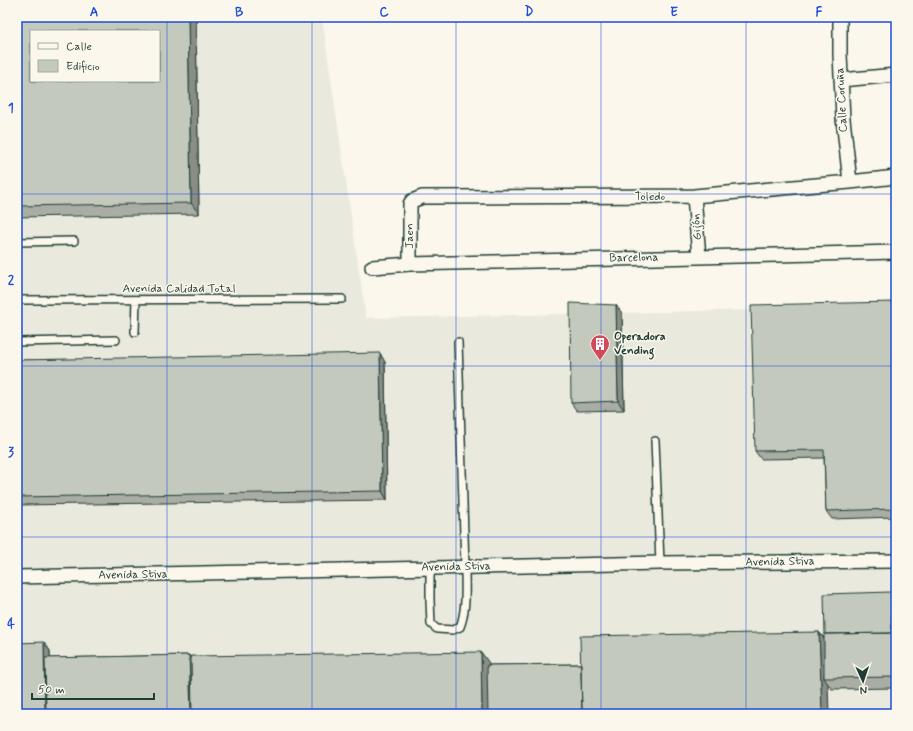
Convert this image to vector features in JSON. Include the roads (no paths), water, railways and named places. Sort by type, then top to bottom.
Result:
[{"type":"street","name":"Calle Coruña","points":[[840,17],[843,119],[850,182]]},
{"type":"street","points":[[841,80],[896,75]]},
{"type":"street","name":"Toledo","points":[[409,208],[412,201],[422,197],[694,196],[896,177]]},
{"type":"street","name":"Gijón","points":[[694,196],[699,257]]},
{"type":"street","name":"Jaen","points":[[409,208],[410,264]]},
{"type":"street","name":"Barcelona","points":[[372,267],[410,264],[896,252]]},
{"type":"street","name":"Avenida Stiva","points":[[17,577],[465,567],[896,561]]},
{"type":"lane","points":[[17,242],[74,241]]},
{"type":"lane","name":"Avenida Calidad Total","points":[[17,300],[342,299]]},
{"type":"lane","points":[[135,332],[136,300]]},
{"type":"lane","points":[[17,342],[116,340]]},
{"type":"lane","points":[[430,568],[431,624],[437,629],[453,630],[460,627],[464,619],[465,567],[458,342]]},
{"type":"lane","points":[[655,442],[660,564]]},
{"type":"place","name":"Operadora Vending","points":[[600,361]]}]
